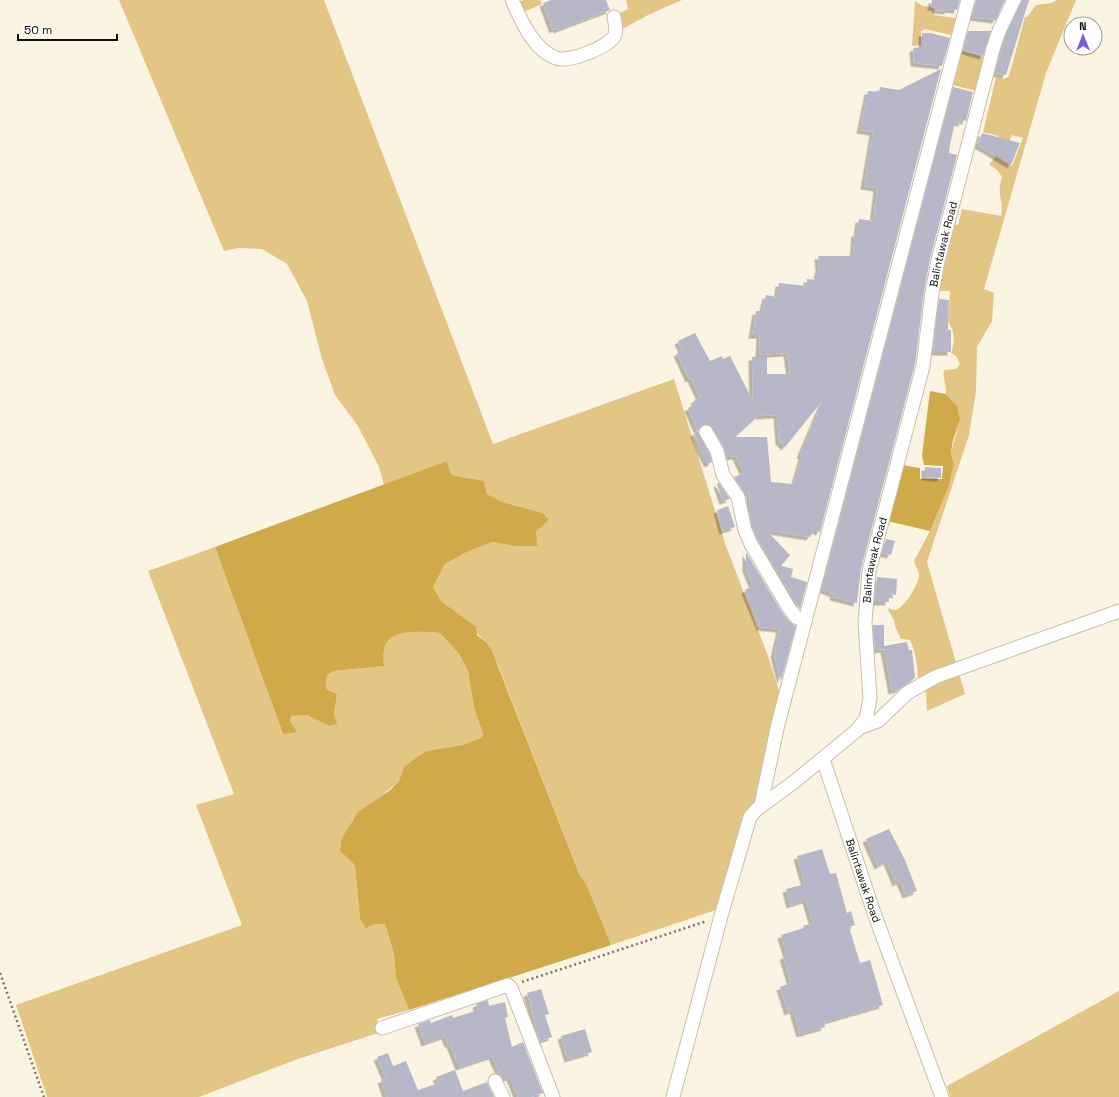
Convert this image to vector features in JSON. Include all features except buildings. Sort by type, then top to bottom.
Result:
[{"type":"street","points":[[512,0],[535,41],[543,50],[558,59],[579,57],[611,39],[616,29],[614,17]]},
{"type":"street","points":[[761,805],[778,724],[968,0]]},
{"type":"street","name":"Balintawak Road","points":[[942,1097],[874,914],[823,759],[859,728],[866,719],[870,698],[865,622],[866,597],[872,557],[923,366],[932,293],[940,254],[993,49],[999,31],[1014,0]]},
{"type":"street","points":[[706,432],[717,451],[723,475],[738,497],[745,530],[751,544],[789,608],[798,618],[805,620]]},
{"type":"street","points":[[859,728],[878,721],[907,693],[935,677],[1119,611]]},
{"type":"street","points":[[673,1097],[721,916],[749,819],[753,812],[761,805],[823,759]]},
{"type":"street","points":[[382,1028],[503,986],[510,986],[553,1097]]},
{"type":"street","points":[[495,1081],[503,1097]]},
{"type":"path","points":[[510,986],[721,916]]},
{"type":"path","points":[[0,973],[44,1097]]},
{"type":"shaded area","points":[[119,0],[324,0],[493,444],[674,379],[726,546],[768,656],[781,697],[756,806],[719,909],[611,945],[580,876],[498,665],[486,642],[456,613],[442,602],[433,587],[445,564],[467,552],[493,542],[514,546],[549,520],[543,513],[502,502],[487,494],[484,481],[459,477],[451,474],[447,461],[384,485],[379,467],[358,426],[335,395],[322,359],[307,301],[287,264],[262,249],[238,248],[224,251]]},
{"type":"shaded area","points":[[524,0],[540,0],[542,4],[526,11],[522,9],[518,2]]},
{"type":"shaded area","points":[[626,0],[682,0],[648,15],[621,30],[618,14],[628,9]]},
{"type":"shaded area","points":[[1057,0],[1076,0],[1069,16],[1063,16],[1063,32],[1046,73],[984,289],[994,293],[992,321],[977,347],[976,392],[969,435],[927,562],[965,694],[927,711],[926,693],[918,687],[917,663],[910,640],[901,639],[894,620],[888,610],[889,608],[895,610],[902,606],[910,596],[916,584],[919,573],[914,561],[930,531],[949,486],[954,464],[951,452],[960,420],[952,400],[946,394],[944,370],[956,369],[960,364],[956,356],[951,353],[954,337],[948,322],[950,291],[939,291],[939,285],[953,224],[958,225],[962,209],[1001,216],[1002,206],[1000,183],[1002,177],[998,171],[989,164],[995,158],[1001,139],[998,136],[983,132],[996,77],[1005,79],[1009,76],[1025,17],[1027,17],[1036,5],[1051,3]],"holes":[[[1012,135],[1023,138],[1012,166],[1001,158]]]},
{"type":"shaded area","points":[[915,1],[923,6],[934,7],[934,15],[960,19],[955,36],[925,29],[921,31],[921,45],[912,46]]},
{"type":"shaded area","points":[[962,51],[985,57],[976,91],[953,85]]},
{"type":"shaded area","points":[[930,391],[946,394],[957,406],[960,420],[953,440],[951,452],[954,464],[949,486],[930,531],[887,521],[902,465],[920,468],[920,479],[942,479],[943,466],[924,465],[922,456]]},
{"type":"shaded area","points":[[447,461],[451,474],[459,477],[484,481],[487,494],[502,502],[543,513],[549,520],[536,531],[537,546],[514,546],[493,542],[467,552],[445,564],[433,587],[442,602],[476,627],[477,635],[486,642],[492,651],[580,876],[586,884],[611,945],[409,1010],[396,978],[394,954],[385,924],[372,925],[366,928],[360,919],[355,866],[340,851],[341,840],[358,812],[389,791],[399,781],[404,767],[410,762],[426,751],[462,745],[481,738],[483,734],[474,708],[468,671],[459,654],[440,633],[408,632],[399,634],[387,643],[384,650],[384,666],[334,671],[327,675],[326,689],[337,694],[334,715],[337,724],[329,726],[307,715],[291,716],[290,722],[297,732],[283,734],[215,547]]},
{"type":"shaded area","points":[[215,547],[283,734],[291,716],[307,715],[329,726],[334,715],[337,694],[326,689],[327,675],[334,671],[384,666],[384,650],[387,643],[399,634],[408,632],[440,633],[459,654],[468,671],[474,708],[483,734],[481,738],[462,745],[426,751],[410,762],[404,768],[399,781],[353,820],[349,829],[341,840],[340,851],[355,866],[360,919],[372,925],[385,924],[394,954],[396,978],[409,1010],[377,1019],[381,1032],[295,1060],[199,1097],[47,1097],[16,1005],[242,925],[196,805],[234,794],[148,571]]},
{"type":"shaded area","points":[[1119,991],[1119,1097],[950,1097],[947,1086]]}]
